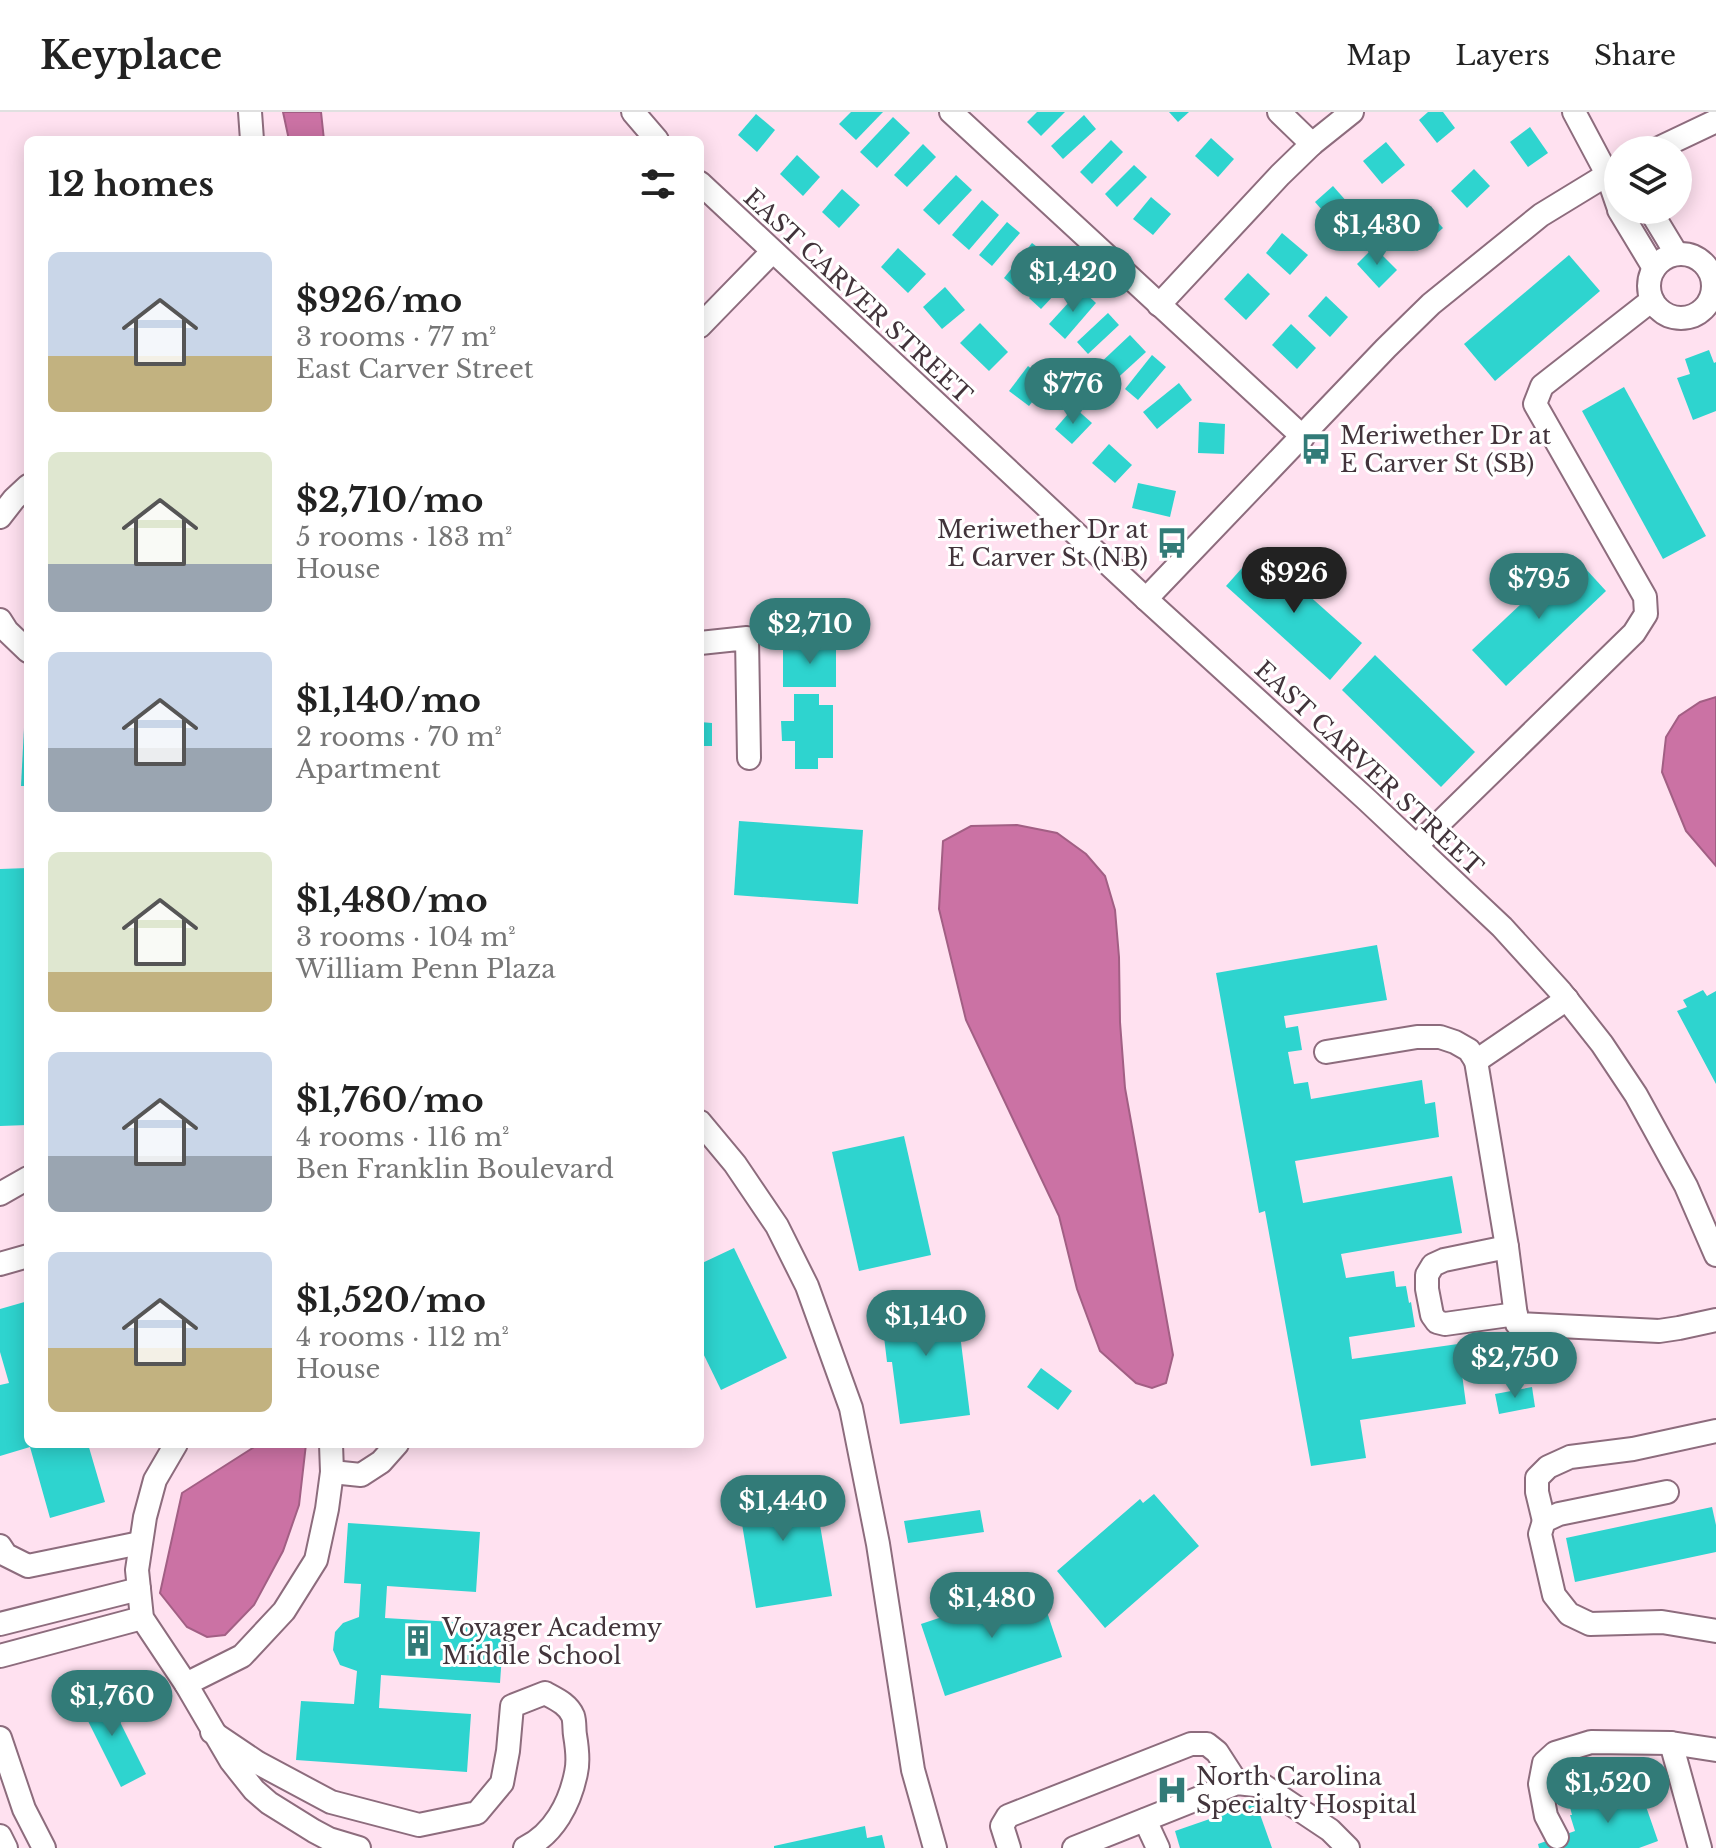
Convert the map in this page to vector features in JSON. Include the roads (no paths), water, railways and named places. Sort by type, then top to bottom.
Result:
[{"type":"street","points":[[250,112],[252,136]]},
{"type":"street","points":[[633,112],[654,136]]},
{"type":"street","points":[[951,112],[1303,437]]},
{"type":"street","points":[[1279,112],[1312,144]]},
{"type":"street","points":[[1159,305],[1280,175],[1352,112]]},
{"type":"street","points":[[1575,112],[1604,158]]},
{"type":"street","points":[[1684,136],[1716,121]]},
{"type":"street","points":[[1146,599],[1431,304],[1541,215],[1604,180]]},
{"type":"street","name":"EAST CARVER STREET","points":[[704,187],[1502,927],[1567,999],[1636,1095],[1686,1186],[1716,1255]]},
{"type":"street","points":[[1628,224],[1654,268]]},
{"type":"street","points":[[1658,224],[1676,253]]},
{"type":"street","points":[[704,322],[772,252]]},
{"type":"street","points":[[1676,253],[1695,256],[1712,267],[1711,299],[1705,308],[1687,318],[1666,315],[1652,300],[1649,289],[1654,268],[1667,256],[1676,253]]},
{"type":"street","points":[[1416,846],[1634,633],[1646,614],[1645,597],[1535,404],[1542,386],[1652,300]]},
{"type":"street","points":[[0,517],[14,490]]},
{"type":"street","points":[[2,630],[24,648]]},
{"type":"street","points":[[704,643],[747,638],[749,758]]},
{"type":"street","points":[[1476,1061],[1567,999]]},
{"type":"street","points":[[1326,1052],[1417,1037],[1440,1037],[1469,1050],[1476,1061],[1517,1324],[1659,1331],[1716,1320]]},
{"type":"street","points":[[704,1127],[735,1164],[777,1226],[807,1286],[851,1408],[878,1544],[913,1770],[935,1848]]},
{"type":"street","points":[[0,1194],[24,1180]]},
{"type":"street","points":[[1507,1247],[1433,1265],[1427,1275],[1427,1289],[1432,1315],[1437,1322],[1445,1324],[1516,1314]]},
{"type":"street","points":[[0,1264],[24,1257]]},
{"type":"street","points":[[1716,1431],[1633,1449],[1570,1457],[1548,1467],[1537,1478],[1544,1521],[1540,1534],[1554,1595],[1569,1614],[1590,1624],[1662,1622],[1716,1631]]},
{"type":"street","points":[[174,1448],[155,1480],[140,1543],[137,1570],[142,1618],[242,1777],[269,1803],[321,1835],[359,1848]]},
{"type":"street","points":[[186,1684],[242,1656],[284,1611],[316,1560],[327,1509],[332,1472],[331,1448]]},
{"type":"street","points":[[332,1472],[361,1475],[381,1462],[393,1448]]},
{"type":"street","points":[[1544,1521],[1559,1514],[1667,1492]]},
{"type":"street","points":[[0,1546],[6,1555],[28,1566],[140,1543]]},
{"type":"street","points":[[0,1624],[139,1589]]},
{"type":"street","points":[[0,1656],[142,1618]]},
{"type":"street","points":[[212,1732],[258,1763],[331,1802],[419,1825],[477,1813],[502,1783],[512,1706],[545,1693],[564,1703],[573,1716],[577,1771],[566,1806],[554,1824],[525,1848]]},
{"type":"street","points":[[0,1738],[24,1809],[44,1848]]},
{"type":"street","points":[[1557,1837],[1546,1816],[1540,1784],[1544,1763],[1555,1753],[1591,1742],[1671,1743],[1716,1750]]},
{"type":"street","points":[[1671,1743],[1700,1848]]},
{"type":"street","points":[[1009,1848],[1002,1826],[1008,1816],[1191,1744],[1207,1744],[1217,1752],[1237,1783]]},
{"type":"street","points":[[1074,1848],[1237,1783],[1264,1786],[1330,1830],[1348,1848]]},
{"type":"street","points":[[1145,1820],[1158,1848]]},
{"type":"street","points":[[0,1836],[6,1848]]},
{"type":"place","name":"Meriwether Dr at E Carver St (SB)","points":[[1316,449]]},
{"type":"place","name":"Meriwether Dr at E Carver St (NB)","points":[[1172,543]]},
{"type":"place","name":"Voyager Academy Middle School","points":[[418,1641]]},
{"type":"place","name":"North Carolina Specialty Hospital","points":[[1172,1790]]}]
